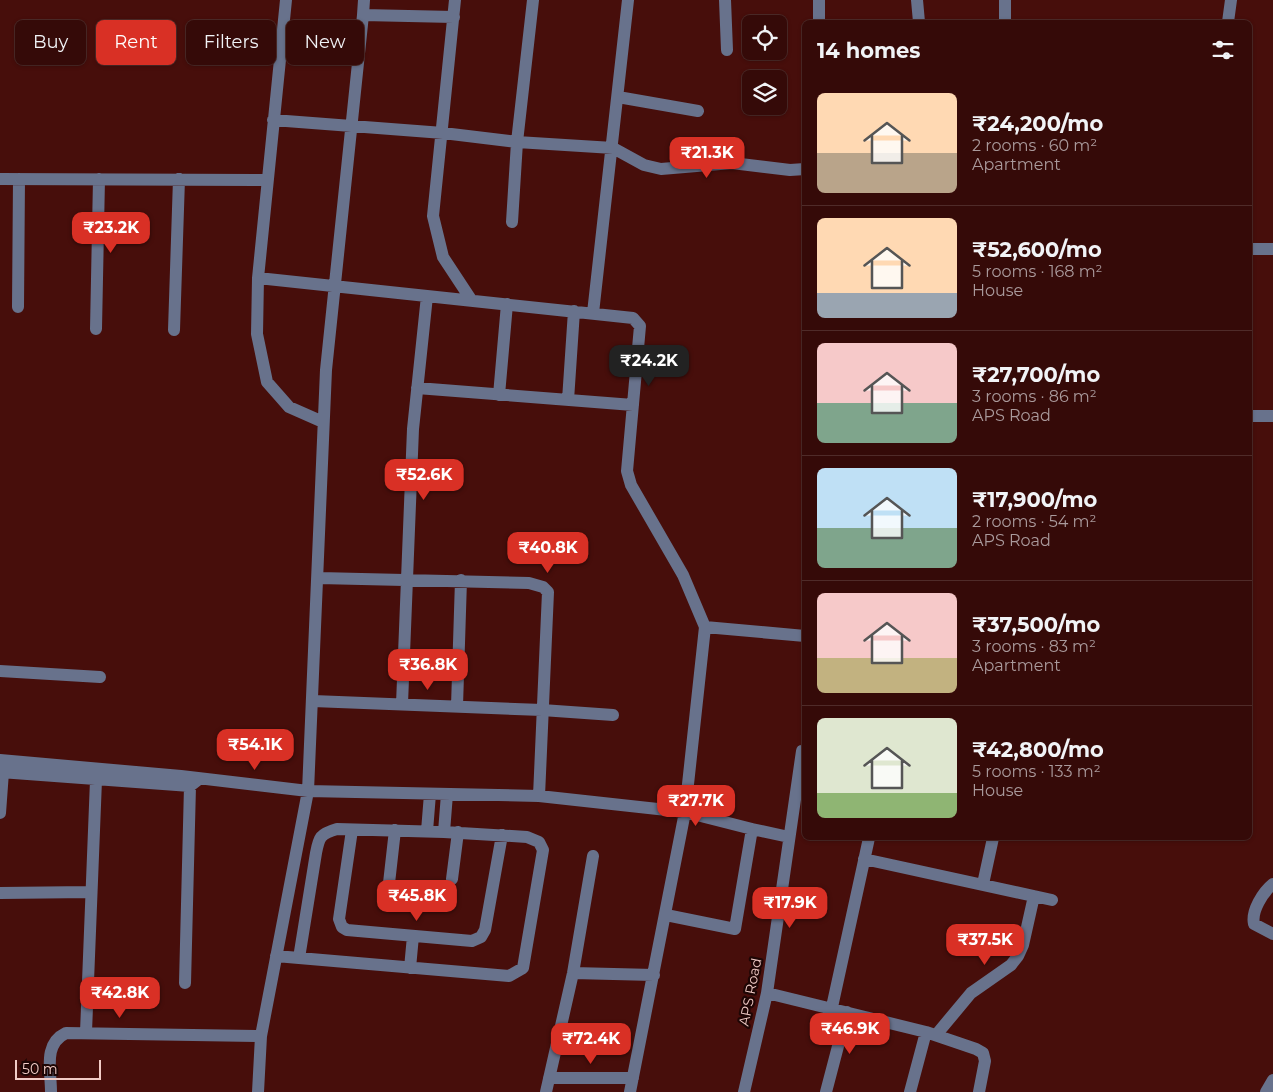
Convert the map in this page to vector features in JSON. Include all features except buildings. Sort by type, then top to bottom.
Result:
[{"type":"street","points":[[286,0],[258,278],[257,334],[267,382],[290,407],[323,422]]},
{"type":"street","points":[[258,1092],[261,1036],[308,791],[319,578],[323,422],[364,0]]},
{"type":"street","points":[[455,0],[443,133],[433,216],[443,257],[472,301]]},
{"type":"street","points":[[512,222],[517,142],[533,0]]},
{"type":"street","points":[[594,313],[628,0]]},
{"type":"street","points":[[725,0],[726,50]]},
{"type":"street","points":[[819,0],[819,20]]},
{"type":"street","points":[[917,0],[919,20]]},
{"type":"street","points":[[1005,0],[1005,20]]},
{"type":"street","points":[[1228,20],[1231,0]]},
{"type":"street","points":[[362,15],[454,17]]},
{"type":"street","points":[[618,97],[698,111]]},
{"type":"street","points":[[273,120],[443,133],[517,142],[613,148],[644,165],[661,169],[732,164],[790,170],[802,169]]},
{"type":"street","points":[[0,179],[267,180]]},
{"type":"street","points":[[18,307],[19,179]]},
{"type":"street","points":[[96,329],[99,179]]},
{"type":"street","points":[[174,330],[179,179]]},
{"type":"street","points":[[1252,249],[1273,249]]},
{"type":"street","points":[[258,278],[472,301],[627,315],[640,326],[627,471],[631,485],[683,575],[705,628],[685,812],[630,1092]]},
{"type":"street","points":[[402,704],[413,430],[426,296]]},
{"type":"street","points":[[499,394],[507,304]]},
{"type":"street","points":[[568,400],[574,311]]},
{"type":"street","points":[[417,388],[633,405]]},
{"type":"street","points":[[1252,416],[1273,416]]},
{"type":"street","points":[[319,578],[461,580],[530,583],[543,587],[548,592],[539,796]]},
{"type":"street","points":[[457,706],[461,580]]},
{"type":"street","points":[[705,628],[802,636]]},
{"type":"street","points":[[0,671],[100,676]]},
{"type":"street","points":[[313,701],[457,706],[613,715]]},
{"type":"street","name":"APS Road","points":[[744,1092],[767,993],[802,751]]},
{"type":"street","points":[[1,768],[152,773],[195,783]]},
{"type":"street","points":[[1,768],[96,780],[195,783],[308,791],[539,796],[685,812],[789,837]]},
{"type":"street","points":[[0,813],[1,768]]},
{"type":"street","points":[[86,1032],[90,892],[96,780]]},
{"type":"street","points":[[185,983],[195,783]]},
{"type":"street","points":[[427,831],[430,794]]},
{"type":"street","points":[[444,832],[446,794]]},
{"type":"street","points":[[666,915],[735,929],[752,829]]},
{"type":"street","points":[[276,956],[410,968],[509,976],[523,968],[543,850],[538,842],[527,837],[502,835],[395,830],[337,830],[324,833],[319,841],[299,958]]},
{"type":"street","points":[[352,830],[339,919],[342,927],[347,930],[472,941],[481,936],[485,930],[502,835]]},
{"type":"street","points":[[388,892],[395,830]]},
{"type":"street","points":[[452,879],[458,832]]},
{"type":"street","points":[[832,1007],[869,840]]},
{"type":"street","points":[[983,884],[993,840]]},
{"type":"street","points":[[546,1092],[573,973],[593,856]]},
{"type":"street","points":[[864,859],[1052,900]]},
{"type":"street","points":[[1273,884],[1264,894],[1253,920],[1254,924],[1273,934]]},
{"type":"street","points":[[0,893],[90,892]]},
{"type":"street","points":[[288,895],[308,898]]},
{"type":"street","points":[[910,1092],[931,1033],[971,993],[1011,965],[1018,956],[1023,945],[1034,896]]},
{"type":"street","points":[[410,968],[414,936]]},
{"type":"street","points":[[573,973],[654,975]]},
{"type":"street","points":[[767,993],[832,1007],[931,1033],[983,1053],[986,1061],[979,1092]]},
{"type":"street","points":[[826,1092],[847,1012]]},
{"type":"street","points":[[51,1092],[51,1053],[56,1038],[66,1033],[261,1036]]},
{"type":"street","points":[[549,1078],[633,1078]]},
{"type":"street","points":[[1266,1092],[1273,1080]]}]
